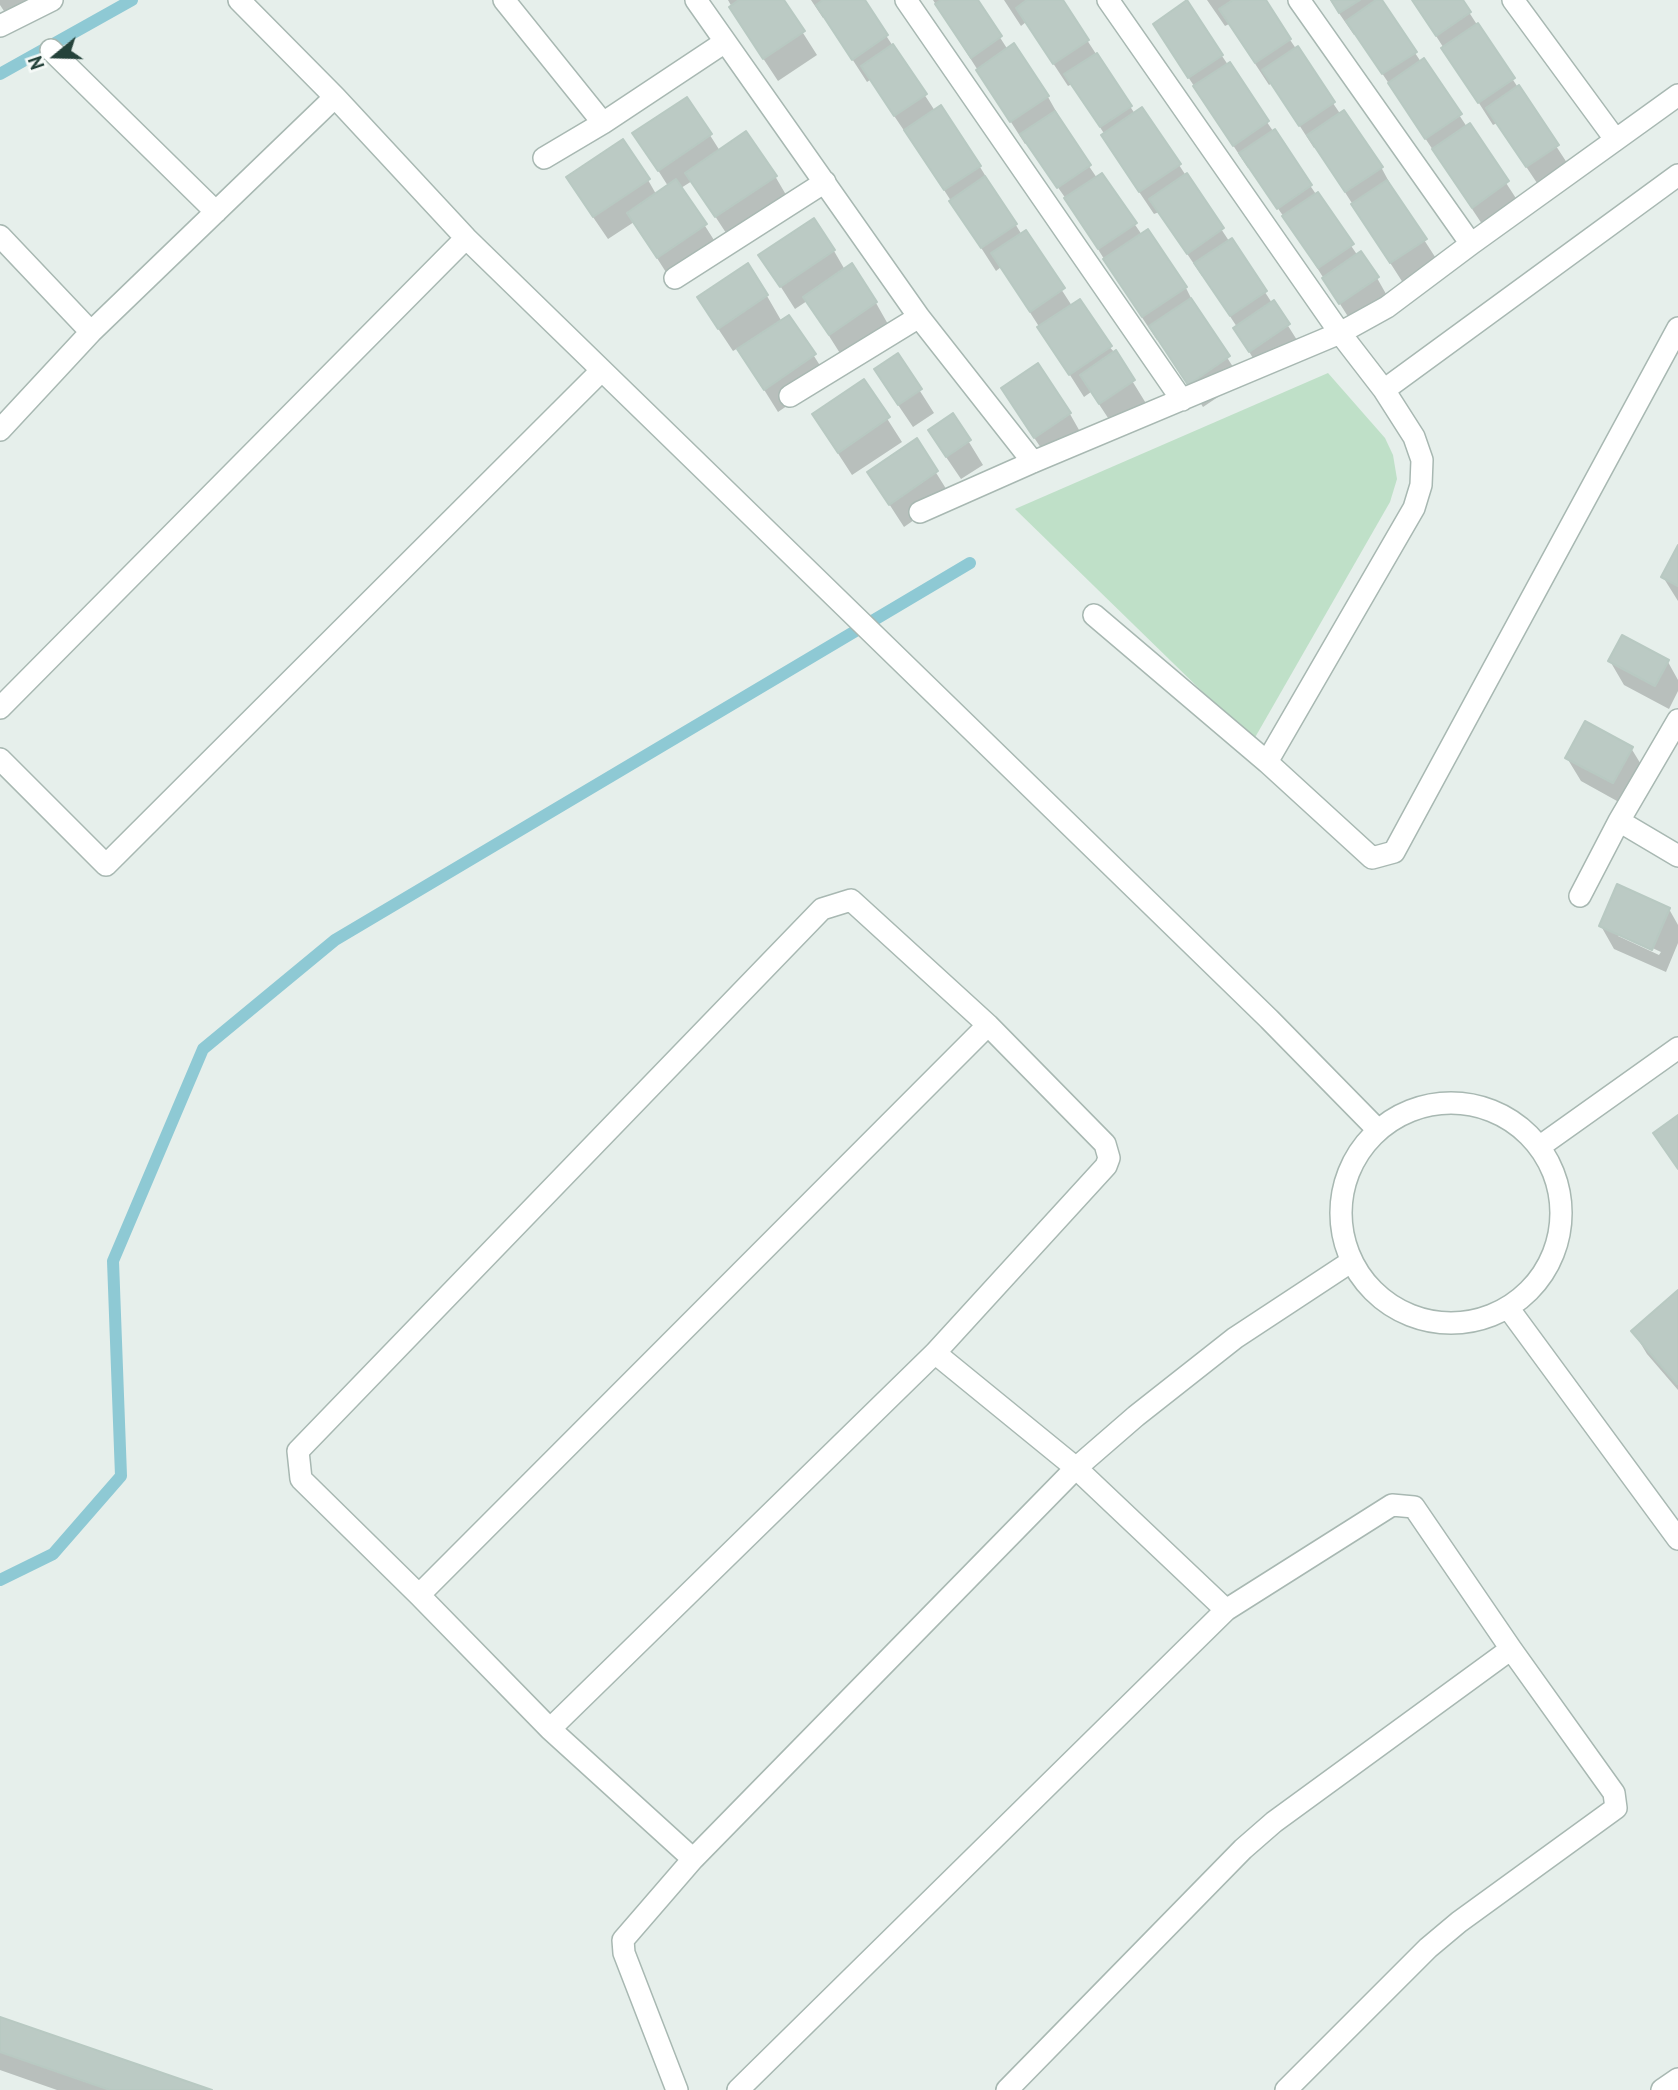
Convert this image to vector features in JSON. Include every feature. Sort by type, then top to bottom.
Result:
[{"type":"street","points":[[0,26],[52,0]]},
{"type":"street","points":[[239,0],[335,97],[466,238],[1269,1019],[1377,1129]]},
{"type":"street","points":[[504,0],[603,123]]},
{"type":"street","points":[[696,0],[919,317],[1033,462]]},
{"type":"street","points":[[906,0],[1182,400]]},
{"type":"street","points":[[1108,0],[1339,334],[1384,390],[1414,437],[1422,460],[1421,485],[1414,508],[1267,762]]},
{"type":"street","points":[[1299,0],[1471,244]]},
{"type":"street","points":[[1513,0],[1615,139]]},
{"type":"street","points":[[544,158],[603,123],[725,42]]},
{"type":"street","points":[[51,50],[216,212]]},
{"type":"street","points":[[920,512],[1339,334],[1387,307],[1678,95]]},
{"type":"street","points":[[0,430],[91,332],[335,97]]},
{"type":"street","points":[[1384,390],[1678,175]]},
{"type":"street","points":[[675,278],[825,182]]},
{"type":"street","points":[[0,236],[91,332]]},
{"type":"street","points":[[0,708],[466,238]]},
{"type":"street","points":[[790,396],[919,317]]},
{"type":"street","points":[[1094,615],[1267,762],[1371,858],[1394,852],[1678,328]]},
{"type":"street","points":[[0,759],[106,865],[601,371]]},
{"type":"street","points":[[1580,896],[1619,821],[1678,720]]},
{"type":"street","points":[[1619,821],[1678,856]]},
{"type":"street","points":[[550,1729],[935,1353],[1106,1166],[1109,1158],[1105,1144],[988,1025],[851,900],[822,909],[298,1451],[301,1479],[550,1729],[693,1859]]},
{"type":"street","points":[[419,1595],[988,1025]]},
{"type":"street","points":[[1539,1147],[1678,1048]]},
{"type":"street","points":[[1447,1102],[1482,1107],[1514,1122],[1539,1147],[1555,1176],[1561,1208],[1558,1240],[1546,1270],[1525,1295],[1509,1309],[1467,1323],[1435,1323],[1404,1314],[1377,1296],[1352,1261],[1344,1241],[1340,1209],[1346,1177],[1360,1149],[1377,1129],[1413,1108],[1447,1102]]},
{"type":"street","points":[[677,2090],[624,1952],[623,1940],[693,1859],[1076,1468],[1136,1416],[1235,1338],[1352,1261]]},
{"type":"street","points":[[1509,1309],[1678,1539]]},
{"type":"street","points":[[935,1353],[1076,1468],[1227,1610]]},
{"type":"street","points":[[738,2090],[1227,1610],[1392,1505],[1414,1507],[1614,1793],[1616,1808],[1459,1922],[1428,1948],[1286,2090]]},
{"type":"street","points":[[1007,2090],[1243,1849],[1274,1822],[1511,1649]]},
{"type":"street","points":[[1662,2090],[1678,2079]]},
{"type":"green space","points":[[1328,373],[1385,438],[1393,455],[1397,479],[1390,502],[1253,741],[1015,509]]},
{"type":"building","points":[[739,0],[784,0],[805,31],[763,59],[729,7]]},
{"type":"building","points":[[823,0],[865,0],[888,35],[852,60],[816,5]]},
{"type":"building","points":[[941,0],[978,0],[1002,36],[971,58],[935,4]]},
{"type":"building","points":[[1027,0],[1063,0],[1089,40],[1053,64],[1016,8]]},
{"type":"building","points":[[1187,0],[1223,55],[1188,78],[1153,24]]},
{"type":"building","points":[[1233,0],[1266,0],[1291,39],[1255,63],[1219,9]]},
{"type":"building","points":[[1331,0],[1360,0],[1339,13]]},
{"type":"building","points":[[1376,0],[1382,0],[1417,52],[1382,74],[1346,21]]},
{"type":"building","points":[[1412,0],[1463,0],[1471,12],[1436,36]]},
{"type":"building","points":[[1478,23],[1515,78],[1478,103],[1441,48]]},
{"type":"building","points":[[1014,43],[1049,96],[1010,122],[976,70]]},
{"type":"building","points":[[893,44],[927,94],[894,116],[861,66]]},
{"type":"building","points":[[1298,46],[1335,102],[1299,126],[1262,70]]},
{"type":"building","points":[[1097,53],[1132,106],[1100,127],[1064,74]]},
{"type":"building","points":[[1424,58],[1462,114],[1425,139],[1388,83]]},
{"type":"building","points":[[1230,62],[1269,121],[1233,146],[1193,86]]},
{"type":"building","points":[[1519,85],[1559,145],[1526,167],[1486,108]]},
{"type":"building","points":[[687,97],[712,134],[658,171],[632,133]]},
{"type":"building","points":[[941,105],[981,166],[944,190],[904,130]]},
{"type":"building","points":[[1142,107],[1181,164],[1139,192],[1101,135]]},
{"type":"building","points":[[1344,110],[1383,167],[1345,192],[1307,135]]},
{"type":"building","points":[[1055,111],[1091,165],[1057,188],[1020,134]]},
{"type":"building","points":[[1470,123],[1509,181],[1472,208],[1432,149]]},
{"type":"building","points":[[1275,129],[1312,185],[1277,209],[1239,153]]},
{"type":"building","points":[[746,131],[777,176],[715,217],[685,173]]},
{"type":"building","points":[[623,139],[650,179],[593,217],[566,177]]},
{"type":"building","points":[[1102,173],[1137,223],[1098,249],[1064,198]]},
{"type":"building","points":[[1187,173],[1224,228],[1187,254],[1149,199]]},
{"type":"building","points":[[985,176],[1017,224],[981,248],[949,201]]},
{"type":"building","points":[[676,179],[707,224],[657,258],[627,213]]},
{"type":"building","points":[[1387,180],[1427,239],[1390,263],[1351,204]]},
{"type":"building","points":[[1318,192],[1354,244],[1318,268],[1282,216]]},
{"type":"building","points":[[814,218],[835,250],[780,287],[758,255]]},
{"type":"building","points":[[1148,229],[1187,287],[1142,317],[1103,259]]},
{"type":"building","points":[[1026,230],[1065,288],[1030,312],[991,253]]},
{"type":"building","points":[[1232,238],[1267,291],[1230,316],[1194,263]]},
{"type":"building","points":[[1361,251],[1379,277],[1339,304],[1322,278]]},
{"type":"building","points":[[748,263],[768,295],[718,329],[697,297]]},
{"type":"building","points":[[852,263],[877,302],[829,335],[803,297]]},
{"type":"building","points":[[1191,298],[1230,356],[1188,385],[1149,326]]},
{"type":"building","points":[[1080,299],[1112,346],[1069,375],[1037,327]]},
{"type":"building","points":[[1274,300],[1290,324],[1249,352],[1233,328]]},
{"type":"building","points":[[789,315],[816,354],[764,390],[737,349]]},
{"type":"building","points":[[1116,350],[1135,380],[1099,404],[1080,375]]},
{"type":"building","points":[[898,353],[922,389],[898,405],[874,369]]},
{"type":"building","points":[[1038,363],[1071,413],[1034,438],[1001,388]]},
{"type":"building","points":[[864,379],[890,417],[838,453],[812,414]]},
{"type":"building","points":[[953,413],[971,440],[946,457],[928,430]]},
{"type":"building","points":[[917,438],[938,471],[889,505],[867,472]]},
{"type":"building","points":[[1678,545],[1678,586],[1661,577]]},
{"type":"building","points":[[1622,635],[1669,660],[1655,686],[1608,661]]},
{"type":"building","points":[[1585,721],[1633,747],[1613,783],[1565,758]]},
{"type":"building","points":[[1617,884],[1670,908],[1652,950],[1599,926]]},
{"type":"building","points":[[1678,1115],[1678,1169],[1653,1133]]},
{"type":"building","points":[[1678,1290],[1678,1384],[1677,1384],[1631,1331]]},
{"type":"building","points":[[0,2017],[212,2090],[110,2090],[0,2052]]},
{"type":"waterway","points":[[0,74],[132,0]]},
{"type":"waterway","points":[[0,1580],[53,1554],[121,1476],[113,1261],[203,1049],[335,940],[970,563]]}]
